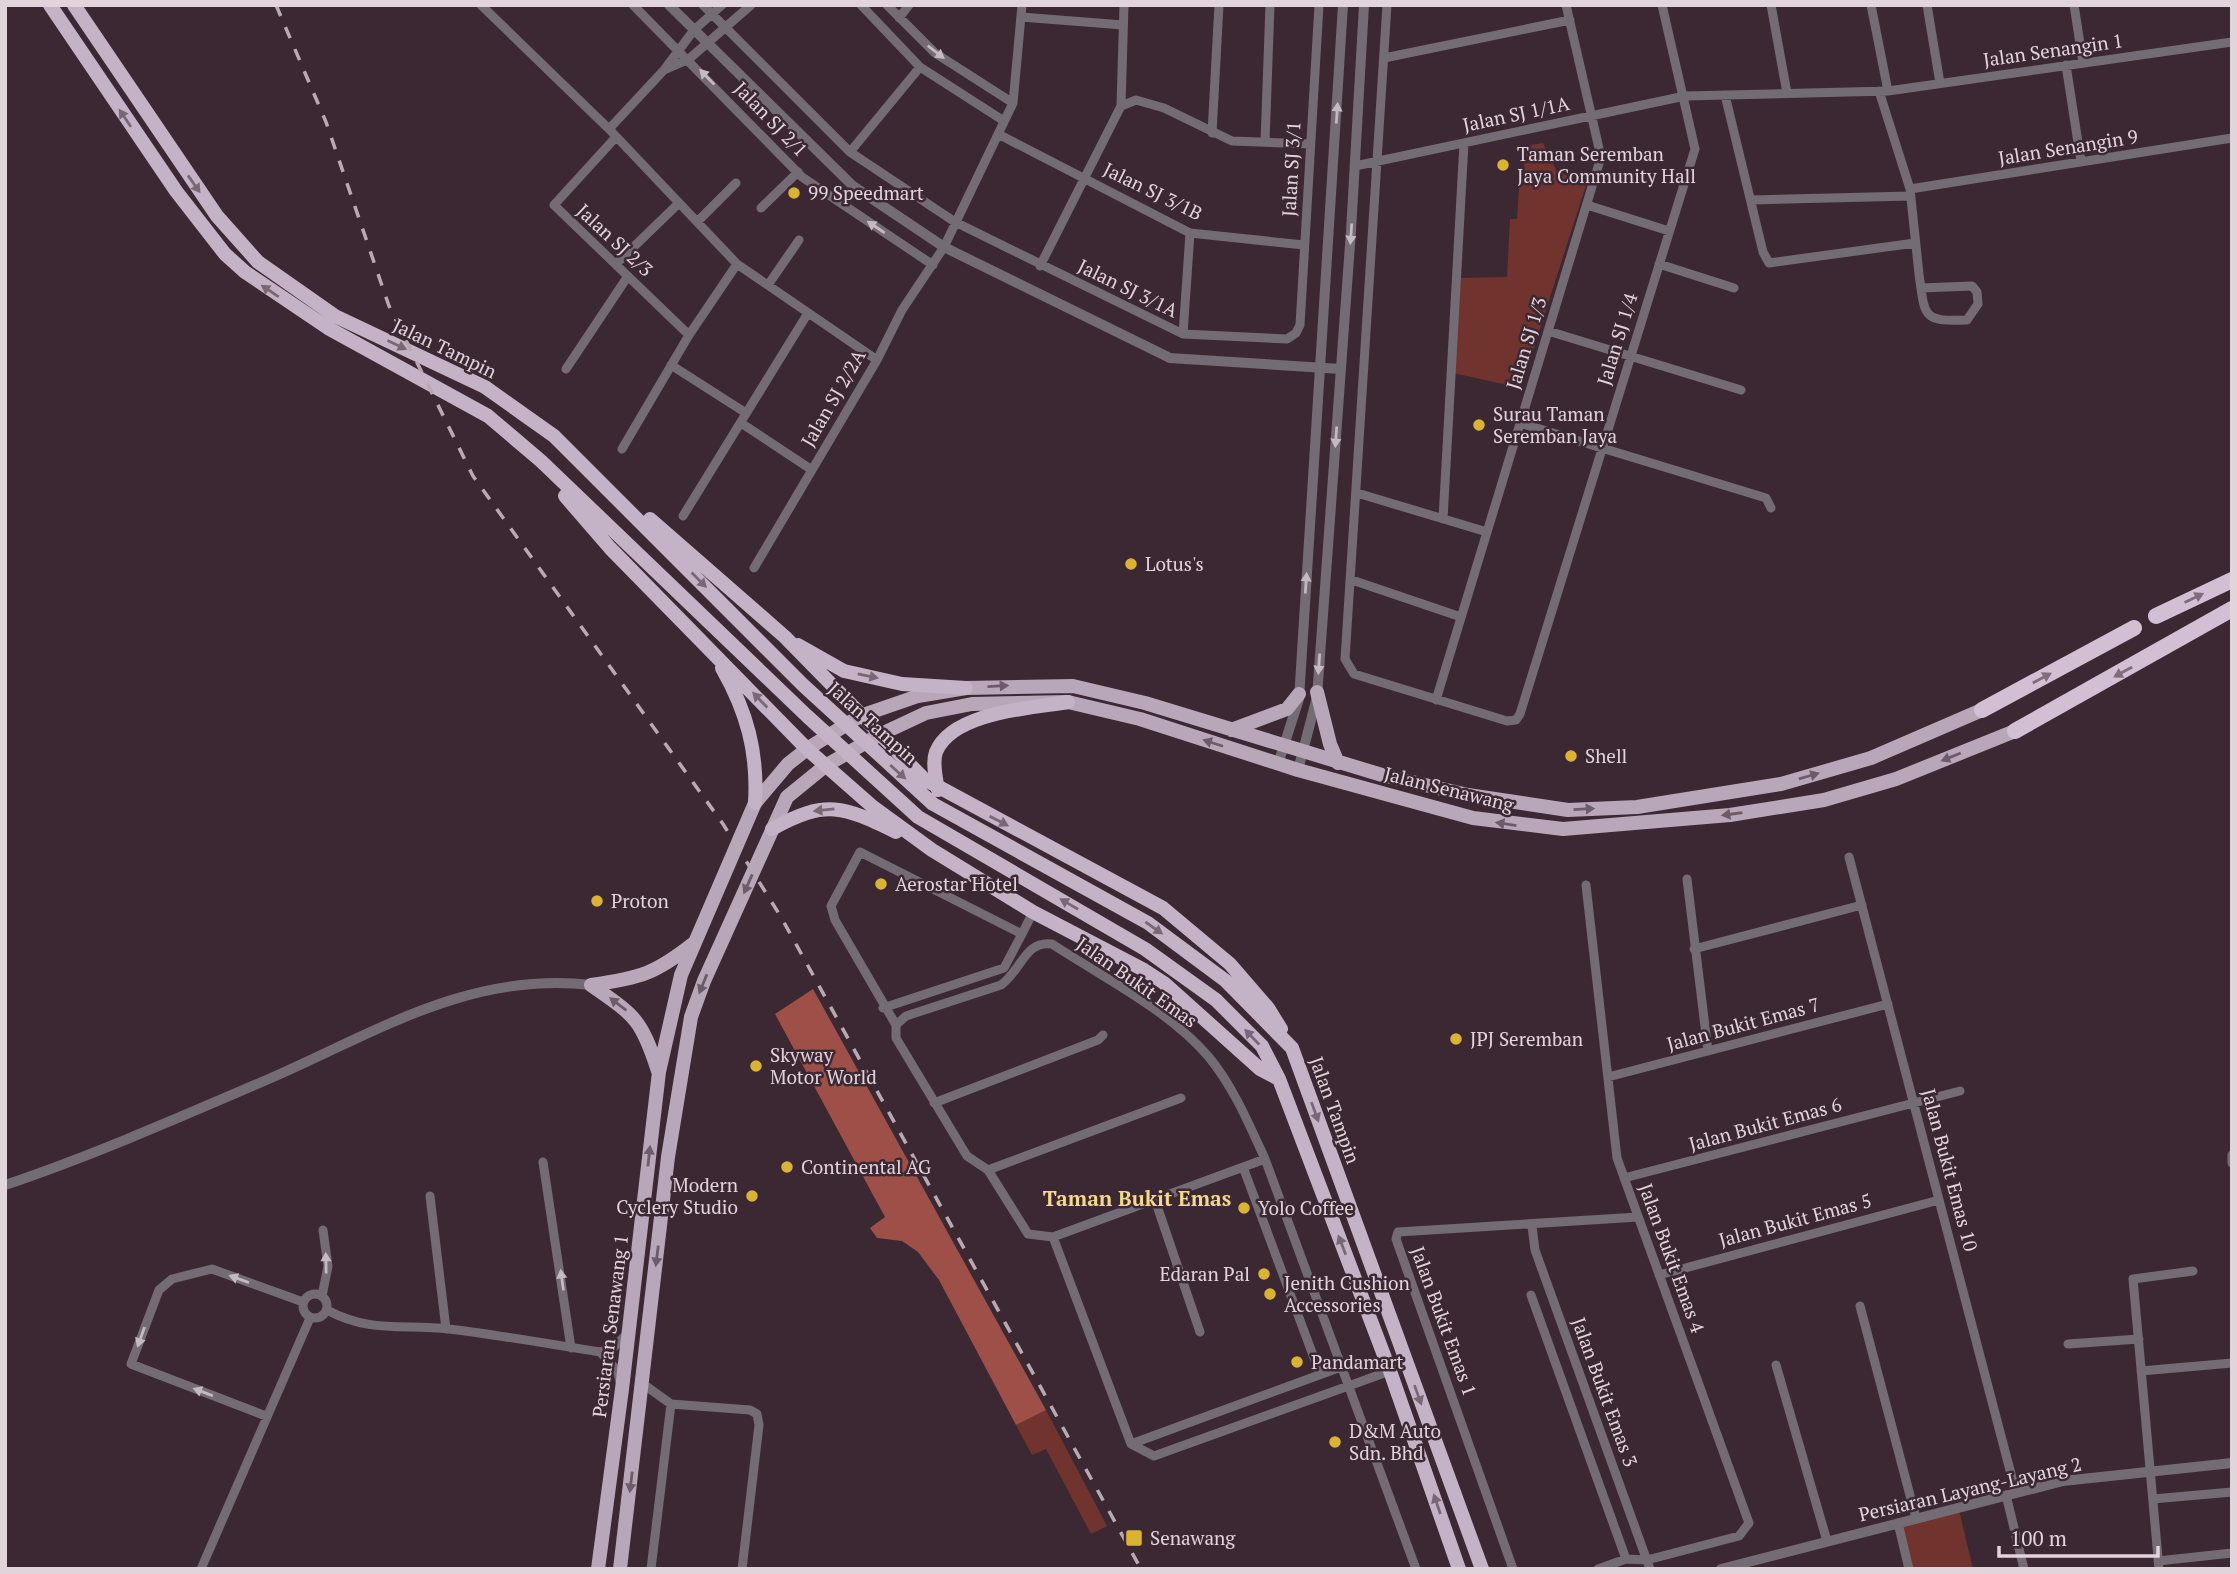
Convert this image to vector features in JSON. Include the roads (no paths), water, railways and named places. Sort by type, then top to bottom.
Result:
[{"type":"highway","name":"Jalan Tampin","points":[[50,5],[176,191],[225,254],[266,288],[331,322],[488,416],[541,461],[807,716],[918,817],[1145,948],[1216,1000],[1262,1046],[1279,1079],[1390,1371],[1459,1569]]},
{"type":"highway","name":"Jalan Tampin","points":[[74,5],[192,180],[239,244],[278,278],[331,322],[485,387],[554,436],[803,685],[933,804],[1148,923],[1226,981],[1292,1048],[1482,1569]]},
{"type":"highway","points":[[488,416],[535,463],[610,548],[807,749],[932,850]]},
{"type":"highway","points":[[554,436],[785,637],[860,716],[938,790],[1090,867],[1163,908],[1230,964],[1268,1008],[1292,1048]]},
{"type":"highway","points":[[2156,616],[2232,580]]},
{"type":"highway","points":[[2015,731],[2232,609]]},
{"type":"highway","points":[[1982,710],[2134,628]]},
{"type":"highway","points":[[785,637],[844,671],[902,684],[966,688]]},
{"type":"highway","points":[[710,648],[740,699],[755,751],[753,809]]},
{"type":"highway","points":[[938,790],[935,753],[946,737],[988,715],[1068,702]]},
{"type":"highway","points":[[772,829],[801,813],[837,808],[863,816],[932,850],[1033,912],[1164,983],[1260,1069],[1279,1079]]},
{"type":"main road","name":"Jalan Senawang","points":[[807,749],[860,716],[918,696],[966,688],[1073,686],[1145,703],[1302,753],[1431,787],[1518,804],[1567,810],[1637,807],[1781,784],[1871,758],[1982,710]]},
{"type":"main road","points":[[1317,692],[1329,744],[1338,763]]},
{"type":"main road","points":[[1231,730],[1287,709],[1299,694]]},
{"type":"main road","name":"Jalan Senawang","points":[[825,766],[879,735],[926,713],[972,704],[1068,702],[1140,719],[1298,770],[1472,818],[1563,829],[1730,815],[1824,800],[1896,779],[2015,731]]},
{"type":"main road","name":"Persiaran Senawang 1","points":[[597,1567],[622,1389],[659,1072],[681,975],[723,884],[753,809],[788,764],[807,749]]},
{"type":"main road","name":"Persiaran Senawang 1","points":[[620,1569],[668,1157],[685,1046],[704,981],[787,797],[825,766]]},
{"type":"main road","points":[[591,985],[646,975],[665,966],[698,940]]},
{"type":"main road","points":[[591,985],[637,1020],[646,1033],[659,1072]]},
{"type":"street","points":[[481,5],[609,129],[737,264],[877,360]]},
{"type":"street","name":"Jalan SJ 2/1","points":[[633,5],[798,172],[933,265]]},
{"type":"street","points":[[669,5],[853,186],[944,247],[1170,358],[1341,369]]},
{"type":"street","name":"Jalan SJ 3/1A","points":[[703,5],[850,152],[955,222],[1183,334],[1287,339],[1296,334]]},
{"type":"street","points":[[609,129],[664,69],[694,30],[722,5]]},
{"type":"street","points":[[664,69],[689,59],[751,5]]},
{"type":"street","points":[[861,5],[920,67],[1004,121]]},
{"type":"street","points":[[887,5],[935,53],[1013,103],[1022,5]]},
{"type":"street","points":[[899,18],[909,5]]},
{"type":"street","points":[[1040,266],[1121,106],[1124,5]]},
{"type":"street","points":[[1212,133],[1219,5]]},
{"type":"street","points":[[1265,142],[1269,5]]},
{"type":"street","name":"Jalan SJ 3/1","points":[[1296,334],[1320,5]]},
{"type":"street","points":[[1278,764],[1299,694],[1343,5]]},
{"type":"street","points":[[1298,770],[1317,692],[1364,5]]},
{"type":"street","points":[[1387,5],[1345,659],[1347,667],[1354,674],[1436,700]]},
{"type":"street","name":"Jalan SJ 1/3","points":[[1436,700],[1601,157],[1594,115],[1566,5]]},
{"type":"street","name":"Jalan SJ 1/4","points":[[1436,700],[1507,721],[1516,720],[1695,149],[1662,5]]},
{"type":"street","points":[[1771,5],[1787,93]]},
{"type":"street","points":[[1871,5],[1884,91],[1911,193],[1921,288],[1928,315],[1938,321],[1967,320],[1979,304],[1977,292],[1972,286],[1921,288]]},
{"type":"street","points":[[1927,5],[1940,83]]},
{"type":"street","points":[[2074,5],[2083,63]]},
{"type":"street","points":[[1021,16],[1123,25]]},
{"type":"street","points":[[1384,58],[1570,20]]},
{"type":"street","name":"Jalan Senangin 1","points":[[1787,93],[1884,91],[2232,42]]},
{"type":"street","points":[[2066,65],[2081,162]]},
{"type":"street","points":[[850,152],[920,67]]},
{"type":"street","name":"Jalan SJ 1/1A","points":[[1355,166],[1685,96],[1787,93]]},
{"type":"street","points":[[1725,95],[1763,252],[1769,263],[1915,243]]},
{"type":"street","points":[[1121,106],[1136,100],[1164,108],[1231,141],[1310,144]]},
{"type":"street","name":"Jalan SJ 2/2A","points":[[754,568],[877,360],[902,310],[944,247],[1013,103]]},
{"type":"street","name":"Jalan SJ 3/1B","points":[[998,134],[1191,233],[1304,245]]},
{"type":"street","name":"Jalan SJ 2/3","points":[[616,137],[554,205],[689,335]]},
{"type":"street","name":"Jalan Senangin 9","points":[[1751,200],[1911,193],[2232,138]]},
{"type":"street","points":[[1443,519],[1464,143]]},
{"type":"street","points":[[1332,181],[1355,166]]},
{"type":"street","points":[[761,208],[798,172]]},
{"type":"street","points":[[697,222],[736,183]]},
{"type":"street","points":[[616,264],[679,203]]},
{"type":"street","points":[[1587,205],[1669,231]]},
{"type":"street","points":[[1183,334],[1191,233]]},
{"type":"street","points":[[768,285],[799,240]]},
{"type":"street","points":[[622,449],[689,335],[737,264]]},
{"type":"street","points":[[1659,264],[1734,288]]},
{"type":"street","points":[[566,369],[628,276]]},
{"type":"street","points":[[683,516],[808,313]]},
{"type":"street","points":[[1548,331],[1741,390]]},
{"type":"street","points":[[671,365],[746,413]]},
{"type":"street","points":[[741,422],[812,470]]},
{"type":"street","points":[[1520,423],[1766,498],[1771,508]]},
{"type":"street","points":[[1357,493],[1486,533]]},
{"type":"street","points":[[1352,580],[1461,617]]},
{"type":"street","points":[[1022,934],[860,852],[831,906],[835,920],[883,1008],[896,1025],[896,1038],[934,1103],[967,1156],[988,1170],[1028,1234],[1054,1237],[1265,1159]]},
{"type":"street","name":"Jalan Bukit Emas 10","points":[[1849,857],[1940,1200],[2011,1494],[2024,1569]]},
{"type":"street","points":[[1687,879],[1708,1051]]},
{"type":"street","name":"Jalan Bukit Emas 4","points":[[1586,885],[1617,1158],[1749,1523],[1739,1536],[1648,1564]]},
{"type":"street","points":[[1694,949],[1862,905]]},
{"type":"street","points":[[883,1008],[1004,968],[1033,912]]},
{"type":"street","name":"Jalan Bukit Emas","points":[[896,1025],[906,1016],[1001,985],[1011,978],[1033,945],[1052,944],[1180,1028],[1209,1058],[1240,1105],[1265,1159],[1416,1569]]},
{"type":"street","points":[[5,1185],[270,1079],[413,1013],[460,995],[503,986],[566,982],[591,985]]},
{"type":"street","name":"Jalan Bukit Emas 7","points":[[1608,1077],[1888,1004]]},
{"type":"street","points":[[934,1103],[1098,1040],[1103,1035]]},
{"type":"street","name":"Jalan Bukit Emas 6","points":[[1624,1178],[1960,1091]]},
{"type":"street","points":[[988,1170],[1181,1098]]},
{"type":"street","points":[[2232,1155],[2232,1163]]},
{"type":"street","points":[[544,1162],[571,1348]]},
{"type":"street","points":[[1243,1167],[1320,1374]]},
{"type":"street","points":[[430,1196],[446,1329]]},
{"type":"street","points":[[1155,1200],[1200,1332]]},
{"type":"street","name":"Jalan Bukit Emas 5","points":[[1659,1275],[1940,1200]]},
{"type":"street","name":"Jalan Bukit Emas 1","points":[[1513,1569],[1396,1239],[1398,1232],[1532,1226],[1638,1217]]},
{"type":"street","name":"Jalan Bukit Emas 3","points":[[1532,1226],[1540,1263],[1648,1564]]},
{"type":"street","points":[[322,1296],[328,1266],[323,1230]]},
{"type":"street","points":[[1054,1237],[1131,1444],[1154,1456],[1390,1371]]},
{"type":"street","points":[[266,1416],[131,1364],[159,1290],[172,1279],[212,1269],[303,1302]]},
{"type":"street","points":[[2193,1271],[2133,1279],[2159,1565],[2232,1553]]},
{"type":"street","points":[[311,1294],[322,1296],[327,1302],[327,1310],[322,1317],[310,1318],[304,1313],[303,1302],[311,1294]]},
{"type":"street","points":[[1531,1295],[1626,1559]]},
{"type":"street","points":[[1860,1306],[1916,1518]]},
{"type":"street","points":[[327,1310],[350,1322],[367,1325],[446,1329],[600,1352],[614,1347],[629,1331]]},
{"type":"street","points":[[201,1569],[310,1318]]},
{"type":"street","points":[[2068,1344],[2138,1339]]},
{"type":"street","points":[[600,1352],[617,1370],[622,1389]]},
{"type":"street","points":[[2141,1371],[2232,1363]]},
{"type":"street","points":[[1776,1365],[1827,1541]]},
{"type":"street","points":[[1131,1444],[1341,1367]]},
{"type":"street","points":[[643,1384],[671,1404],[750,1410],[757,1414],[759,1425],[742,1569]]},
{"type":"street","points":[[651,1569],[671,1404]]},
{"type":"street","name":"Persiaran Layang-Layang 2","points":[[1721,1569],[2063,1481],[2232,1463]]},
{"type":"street","points":[[2153,1499],[2232,1492]]},
{"type":"street","points":[[1898,1523],[1909,1569]]},
{"type":"street","points":[[1598,1569],[1626,1559],[1648,1564]]},
{"type":"railway","points":[[276,5],[326,122],[389,306],[473,476],[723,824],[781,917],[1141,1569]]},
{"type":"place","name":"Taman Seremban Jaya Community Hall","points":[[1503,165]]},
{"type":"place","name":"99 Speedmart","points":[[794,193]]},
{"type":"place","name":"Surau Taman Seremban Jaya","points":[[1479,425]]},
{"type":"place","name":"Lotus's","points":[[1131,564]]},
{"type":"place","name":"Shell","points":[[1571,756]]},
{"type":"place","name":"Aerostar Hotel","points":[[881,884]]},
{"type":"place","name":"Proton","points":[[597,901]]},
{"type":"place","name":"JPJ Seremban","points":[[1456,1039]]},
{"type":"place","name":"Skyway Motor World","points":[[756,1066]]},
{"type":"place","name":"Continental AG","points":[[787,1167]]},
{"type":"place","name":"Modern Cyclery Studio","points":[[752,1196]]},
{"type":"place","name":"Yolo Coffee","points":[[1244,1208]]},
{"type":"place","name":"Edaran Pal","points":[[1264,1274]]},
{"type":"place","name":"Jenith Cushion Accessories","points":[[1270,1294]]},
{"type":"place","name":"Pandamart","points":[[1297,1362]]},
{"type":"place","name":"D&M Auto Sdn. Bhd","points":[[1335,1442]]},
{"type":"place","name":"Senawang","points":[[1134,1538]]},
{"type":"district","name":"Taman Bukit Emas","points":[[1137,1199]]}]
